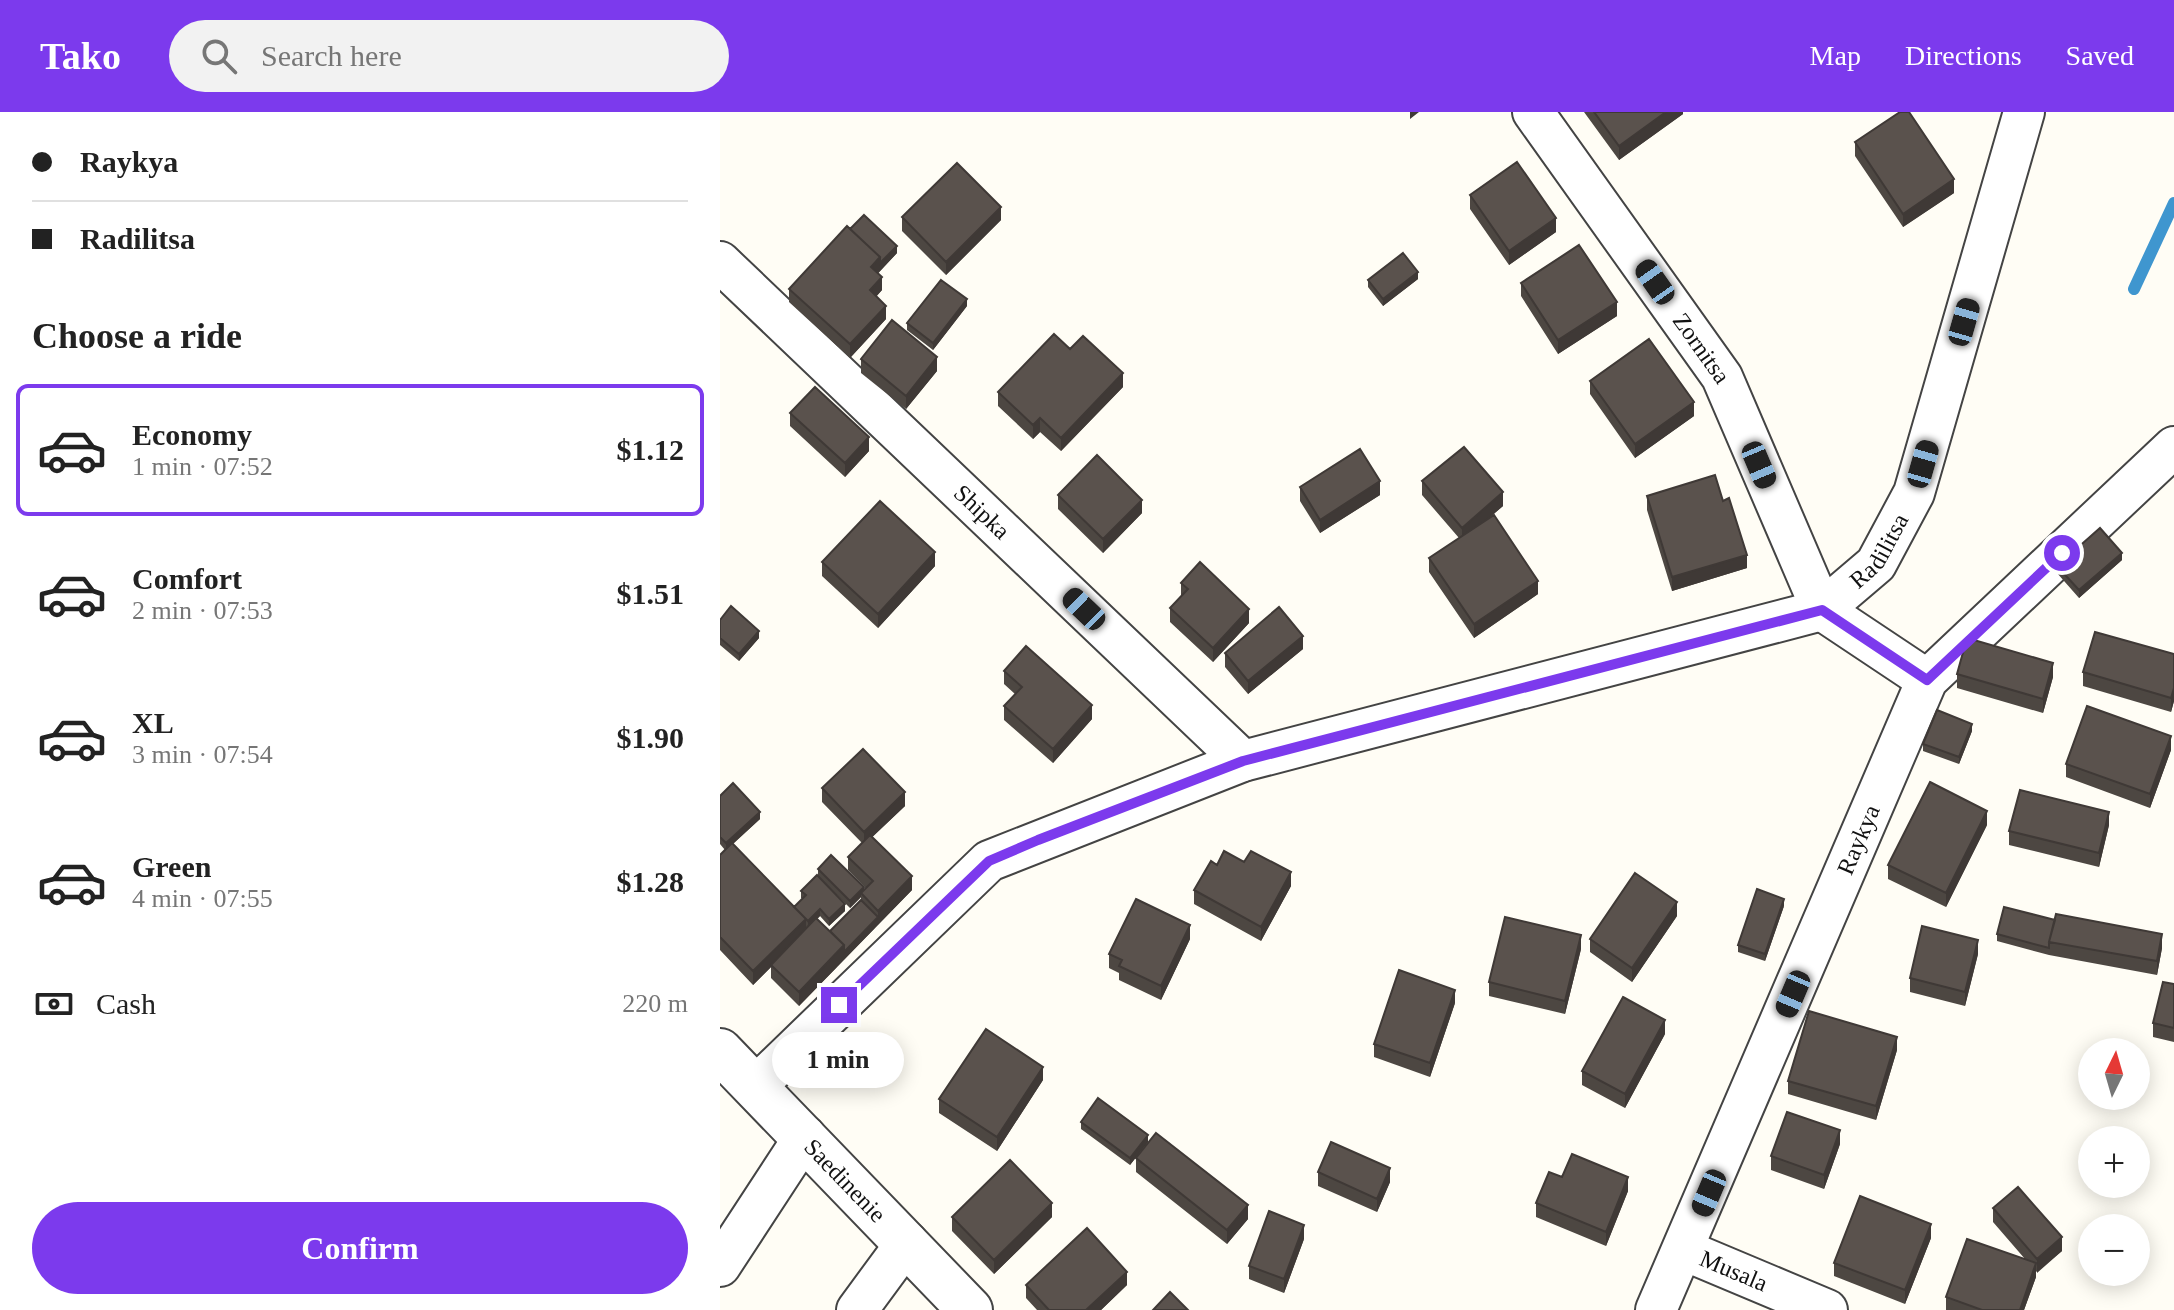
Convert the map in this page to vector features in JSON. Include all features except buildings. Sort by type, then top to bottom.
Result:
[{"type":"street","name":"Zornitsa","points":[[1533,112],[1722,377],[1822,610]]},
{"type":"street","name":"Radilitsa","points":[[755,1087],[989,861],[1243,761],[1822,610],[1876,564],[1914,493],[2024,112]]},
{"type":"street","name":"Shipka","points":[[720,262],[1243,761]]},
{"type":"street","name":"Raykya","points":[[1656,1310],[1927,680],[2174,447]]},
{"type":"street","points":[[1822,610],[1927,680]]},
{"type":"street","name":"Saedinenie","points":[[720,1051],[970,1310]]},
{"type":"street","points":[[720,1266],[805,1136]]},
{"type":"street","points":[[857,1310],[907,1242]]},
{"type":"street","name":"Musala","points":[[1684,1250],[1827,1310]]},
{"type":"waterway","points":[[2134,289],[2174,203]]},
{"type":"route","points":[[839,1005],[989,861],[1243,761],[1822,610],[1927,680],[2062,553]]}]
